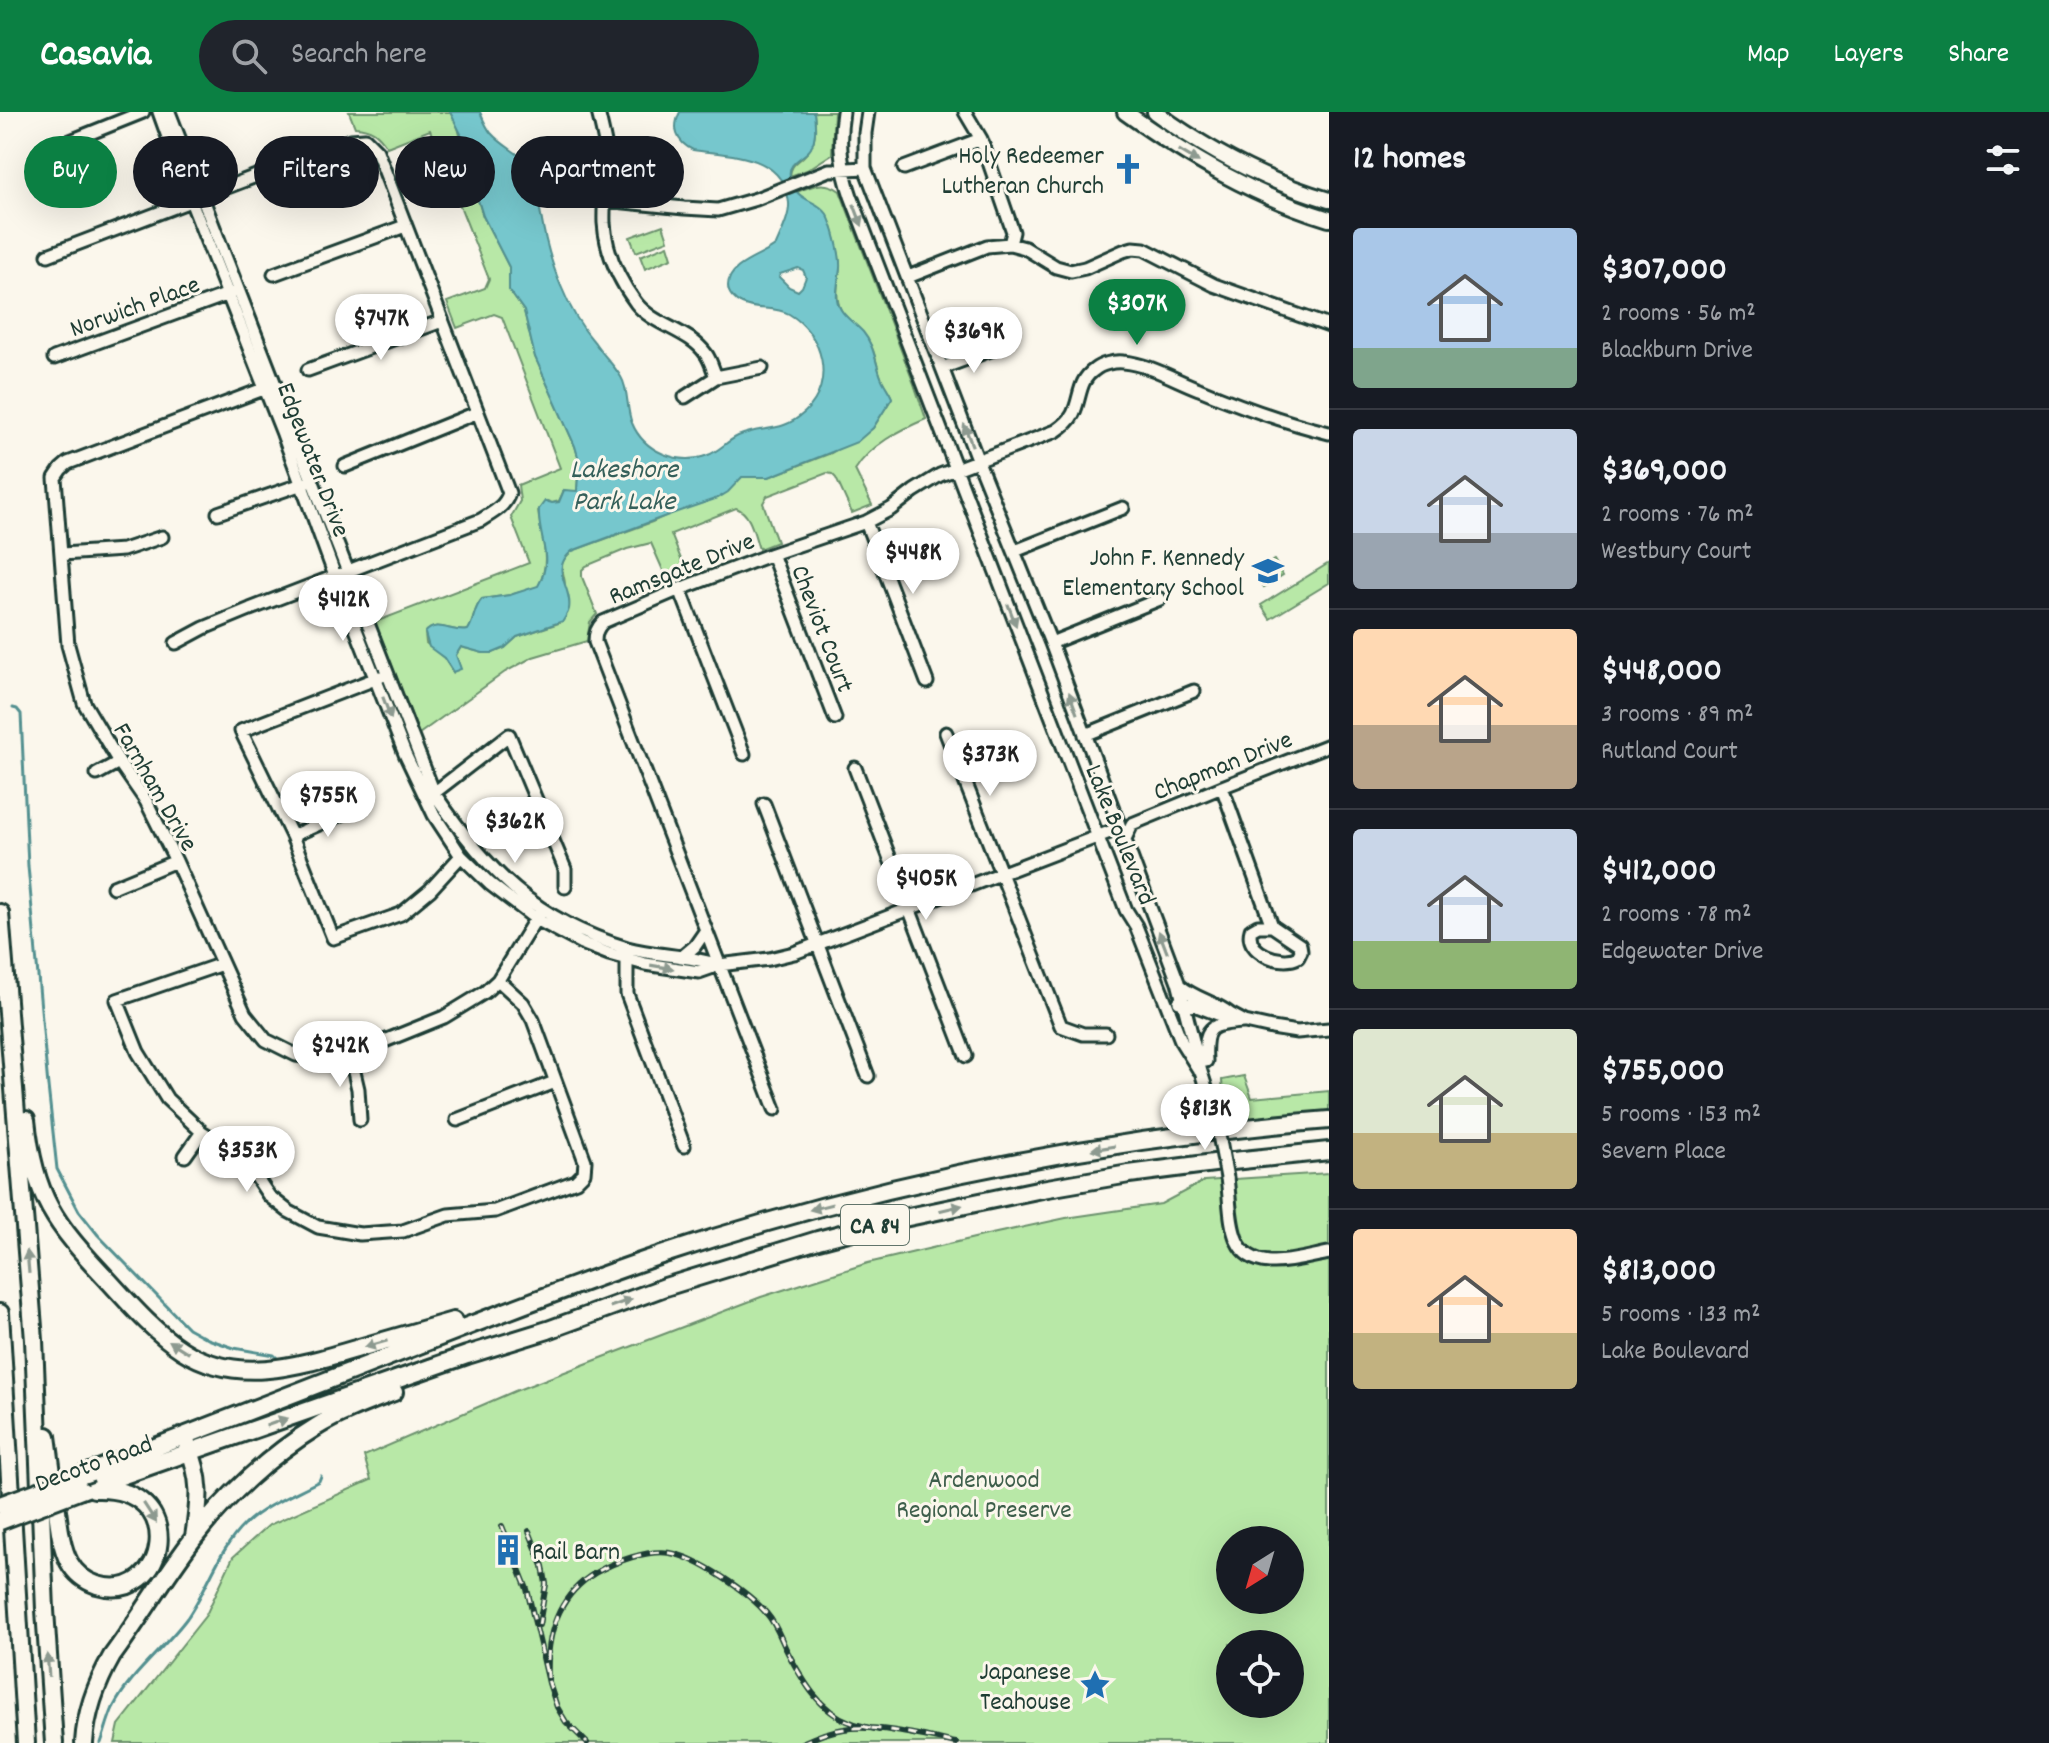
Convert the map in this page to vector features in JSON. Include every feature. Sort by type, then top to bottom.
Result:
[{"type":"highway","points":[[0,913],[34,1340],[54,1743]]},
{"type":"highway","points":[[3,972],[33,1168],[43,1196],[74,1245],[146,1321],[185,1352],[230,1368],[252,1371],[283,1368],[559,1291]]},
{"type":"highway","name":"CA 84","points":[[559,1291],[747,1228],[964,1173],[1208,1132],[1329,1120]]},
{"type":"highway","name":"CA 84","points":[[197,1450],[665,1287],[894,1220],[1129,1174],[1329,1151]]},
{"type":"highway","name":"Decoto Road","points":[[0,1503],[91,1472],[559,1291]]},
{"type":"highway","points":[[0,1313],[26,1743]]},
{"type":"highway","points":[[84,1743],[93,1694],[112,1656],[193,1539],[240,1487],[317,1426],[367,1402],[512,1347],[548,1330]]},
{"type":"highway","points":[[34,1340],[64,1549],[75,1570],[93,1584],[107,1588],[135,1581],[148,1570],[160,1544],[159,1529],[152,1514],[141,1501],[128,1493],[81,1490]]},
{"type":"highway","points":[[190,1434],[197,1450],[199,1491],[193,1539]]},
{"type":"highway","name":"Decoto Road","points":[[0,1521],[197,1450]]},
{"type":"highway","points":[[0,1503],[19,1611]]},
{"type":"main road","points":[[1125,112],[1217,172],[1279,201],[1329,219]]},
{"type":"main road","points":[[1155,112],[1194,139],[1226,156],[1286,185],[1329,200]]},
{"type":"street","points":[[83,136],[143,112]]},
{"type":"street","name":"Edgewater Drive","points":[[159,112],[169,136]]},
{"type":"street","name":"Edgewater Drive","points":[[169,112],[177,136]]},
{"type":"street","points":[[598,112],[603,136]]},
{"type":"street","name":"Lake Boulevard","points":[[843,112],[840,127],[842,169],[1126,910],[1136,926],[1182,1043],[1201,1072]]},
{"type":"street","name":"Lake Boulevard","points":[[868,112],[865,168],[1123,828],[1180,986],[1216,1119],[1237,1243],[1257,1261],[1271,1263],[1329,1253]]},
{"type":"street","points":[[965,112],[981,139],[1013,232],[1010,244]]},
{"type":"street","points":[[176,643],[204,628],[481,520],[496,511],[507,500],[509,493],[377,151],[365,139],[351,140],[238,183]]},
{"type":"street","points":[[904,168],[981,139]]},
{"type":"street","points":[[684,208],[718,210],[756,199],[829,170],[865,168]]},
{"type":"street","points":[[48,255],[173,208]]},
{"type":"street","name":"Edgewater Drive","points":[[201,208],[307,482],[347,571],[405,754],[430,796],[489,867],[539,914]]},
{"type":"street","points":[[605,208],[610,257],[623,284],[639,307],[686,336],[706,354],[716,377]]},
{"type":"street","points":[[274,274],[405,226]]},
{"type":"street","points":[[908,277],[987,246],[1010,244],[1025,248],[1056,267],[1071,271],[1123,251],[1144,249],[1214,285],[1329,326]]},
{"type":"street","name":"Norwich Place","points":[[54,358],[234,292]]},
{"type":"street","points":[[308,370],[442,321]]},
{"type":"street","points":[[942,368],[993,349]]},
{"type":"street","name":"Ramsgate Drive","points":[[775,1109],[595,642],[597,629],[603,622],[680,589],[866,522],[891,509],[940,475],[1056,431],[1074,413],[1081,385],[1088,376],[1095,369],[1121,362],[1143,366],[1255,411],[1329,433]]},
{"type":"street","points":[[685,397],[716,377],[762,368]]},
{"type":"street","name":"Farnham Drive","points":[[269,387],[68,463],[55,478],[68,645],[84,703],[146,801],[245,1014],[266,1040],[296,1055],[320,1058],[350,1055],[444,1017],[485,992],[498,980],[539,914]]},
{"type":"street","points":[[345,466],[476,413]]},
{"type":"street","points":[[218,513],[307,482]]},
{"type":"street","name":"Edgewater Drive","points":[[307,482],[335,576],[381,676]]},
{"type":"street","points":[[1015,551],[1123,508]]},
{"type":"street","points":[[866,522],[927,682]]},
{"type":"street","points":[[62,554],[123,550],[162,537]]},
{"type":"street","name":"Cheviot Court","points":[[772,554],[835,718]]},
{"type":"street","points":[[680,589],[744,754]]},
{"type":"street","points":[[1051,643],[1160,599]]},
{"type":"street","points":[[381,676],[241,731],[292,836],[333,938],[401,914],[430,890],[461,856]]},
{"type":"street","points":[[1085,735],[1194,691]]},
{"type":"street","points":[[946,733],[1061,1026],[1083,1034],[1106,1034]]},
{"type":"street","points":[[430,796],[509,735],[565,869],[565,887]]},
{"type":"street","name":"Chapman Drive","points":[[1123,828],[1329,745]]},
{"type":"street","points":[[97,774],[119,762]]},
{"type":"street","points":[[855,768],[966,1056]]},
{"type":"street","points":[[1222,787],[1272,926]]},
{"type":"street","name":"Edgewater Drive","points":[[430,796],[434,815],[461,856],[501,893],[581,943],[609,954],[653,954],[700,959],[719,965]]},
{"type":"street","points":[[764,804],[868,1076]]},
{"type":"street","points":[[292,836],[351,810]]},
{"type":"street","name":"Edgewater Drive","points":[[627,953],[645,964],[699,972],[719,965],[769,959],[818,945],[1123,828]]},
{"type":"street","points":[[113,887],[176,861]]},
{"type":"street","points":[[682,957],[695,946],[706,930]]},
{"type":"street","points":[[627,953],[627,994],[684,1146]]},
{"type":"street","points":[[222,964],[117,1000],[138,1052],[167,1099],[202,1132],[228,1148],[257,1178],[269,1196],[288,1211],[318,1227],[360,1234],[403,1231],[448,1215],[495,1211],[576,1181],[584,1173],[585,1161],[528,1011],[498,980]]},
{"type":"street","points":[[1180,986],[1245,1022],[1297,1032],[1329,1029]]},
{"type":"street","points":[[1166,1002],[1184,1002],[1218,1014],[1230,1014]]},
{"type":"street","points":[[1206,1086],[1204,1043],[1207,1035],[1219,1025],[1245,1022]]},
{"type":"street","points":[[350,1055],[358,1089],[360,1120]]},
{"type":"street","points":[[457,1120],[555,1082]]},
{"type":"street","points":[[185,1156],[202,1132]]},
{"type":"green space","points":[[349,112],[450,112],[460,136],[432,136],[430,130],[415,136],[395,136],[395,144],[387,147],[374,132],[355,127]]},
{"type":"green space","points":[[814,112],[834,112],[832,154],[807,170],[790,176],[793,167],[813,141]]},
{"type":"green space","points":[[819,185],[840,191],[926,419],[877,446],[855,470],[872,505],[852,513],[836,478],[827,473],[767,496],[763,503],[777,542],[759,549],[749,519],[736,508],[671,534],[688,577],[669,584],[651,543],[586,566],[582,577],[597,614],[590,622],[587,641],[533,657],[505,672],[419,734],[375,622],[529,563],[511,517],[520,501],[518,485],[560,468],[502,317],[494,314],[457,328],[447,302],[485,288],[489,279],[461,208],[481,208],[509,267],[509,290],[524,311],[535,357],[575,446],[579,460],[577,491],[564,490],[559,501],[547,501],[538,511],[545,559],[538,587],[482,599],[468,630],[435,627],[425,633],[426,643],[444,658],[453,672],[461,647],[493,653],[505,648],[517,637],[559,623],[565,592],[562,565],[572,551],[652,522],[732,485],[742,477],[769,477],[831,453],[873,428],[892,398],[882,380],[871,346],[839,305],[840,262],[829,219],[823,210],[797,192]]},
{"type":"green space","points":[[663,225],[668,240],[636,252],[630,237]]},
{"type":"green space","points":[[668,245],[672,258],[645,269],[640,256]]},
{"type":"green space","points":[[1274,560],[1283,575],[1264,587],[1255,572]]},
{"type":"green space","points":[[1329,563],[1329,583],[1270,619],[1261,605]]},
{"type":"green space","points":[[1244,1076],[1252,1098],[1329,1091],[1329,1114],[1229,1124],[1224,1109],[1222,1080]]},
{"type":"green space","name":"Ardenwood Regional Preserve","points":[[1329,1173],[1329,1743],[115,1743],[119,1725],[206,1615],[233,1557],[269,1525],[371,1480],[364,1456],[515,1391],[761,1297],[868,1263],[1066,1218],[1161,1204],[1204,1181]]},
{"type":"water","name":"Lakeshore Park Lake","points":[[450,112],[480,112],[494,136],[461,136]]},
{"type":"water","name":"Lakeshore Park Lake","points":[[680,112],[814,112],[813,144],[791,167],[790,176],[796,191],[827,214],[840,262],[838,304],[867,337],[892,398],[873,428],[857,442],[769,477],[742,477],[718,498],[572,551],[562,565],[569,601],[569,611],[563,621],[517,637],[505,648],[493,653],[461,647],[456,655],[461,669],[453,672],[444,658],[429,647],[425,633],[435,627],[468,630],[482,599],[510,595],[538,586],[545,566],[539,509],[545,501],[559,502],[564,490],[577,491],[579,460],[575,446],[535,357],[524,311],[509,290],[509,267],[481,208],[495,208],[495,137],[511,150],[511,208],[539,208],[557,277],[580,323],[621,377],[632,423],[638,433],[645,442],[664,454],[686,459],[708,455],[738,436],[796,419],[815,400],[823,374],[817,346],[801,323],[784,312],[742,304],[732,297],[728,289],[734,271],[776,245],[789,208],[785,187],[777,174],[753,160],[687,147],[684,136],[677,134],[678,118]],"holes":[[[798,268],[803,270],[806,277],[798,291],[779,277]]]},
{"type":"waterway","points":[[13,708],[21,714],[28,866],[57,1169],[79,1211],[98,1235],[188,1328],[234,1348],[274,1355],[278,1359]]},
{"type":"waterway","points":[[101,1743],[120,1696],[187,1618],[236,1534],[262,1511],[319,1481],[321,1476]]},
{"type":"railway","points":[[502,1526],[527,1589],[557,1707],[566,1722],[587,1743]]},
{"type":"railway","points":[[529,1531],[543,1566],[546,1584],[539,1625]]},
{"type":"railway","points":[[548,1678],[552,1633],[562,1606],[571,1594],[595,1573],[631,1557],[670,1553],[694,1561],[748,1596],[770,1618],[799,1672],[820,1702],[839,1717],[879,1730]]},
{"type":"railway","points":[[802,1743],[833,1731],[856,1728],[900,1732],[956,1743]]},
{"type":"place","name":"Holy Redeemer Lutheran Church","points":[[1128,169]]},
{"type":"place","name":"John F. Kennedy Elementary School","points":[[1268,571]]},
{"type":"place","name":"Rail Barn","points":[[508,1550]]},
{"type":"place","name":"Japanese Teahouse","points":[[1095,1685]]}]
